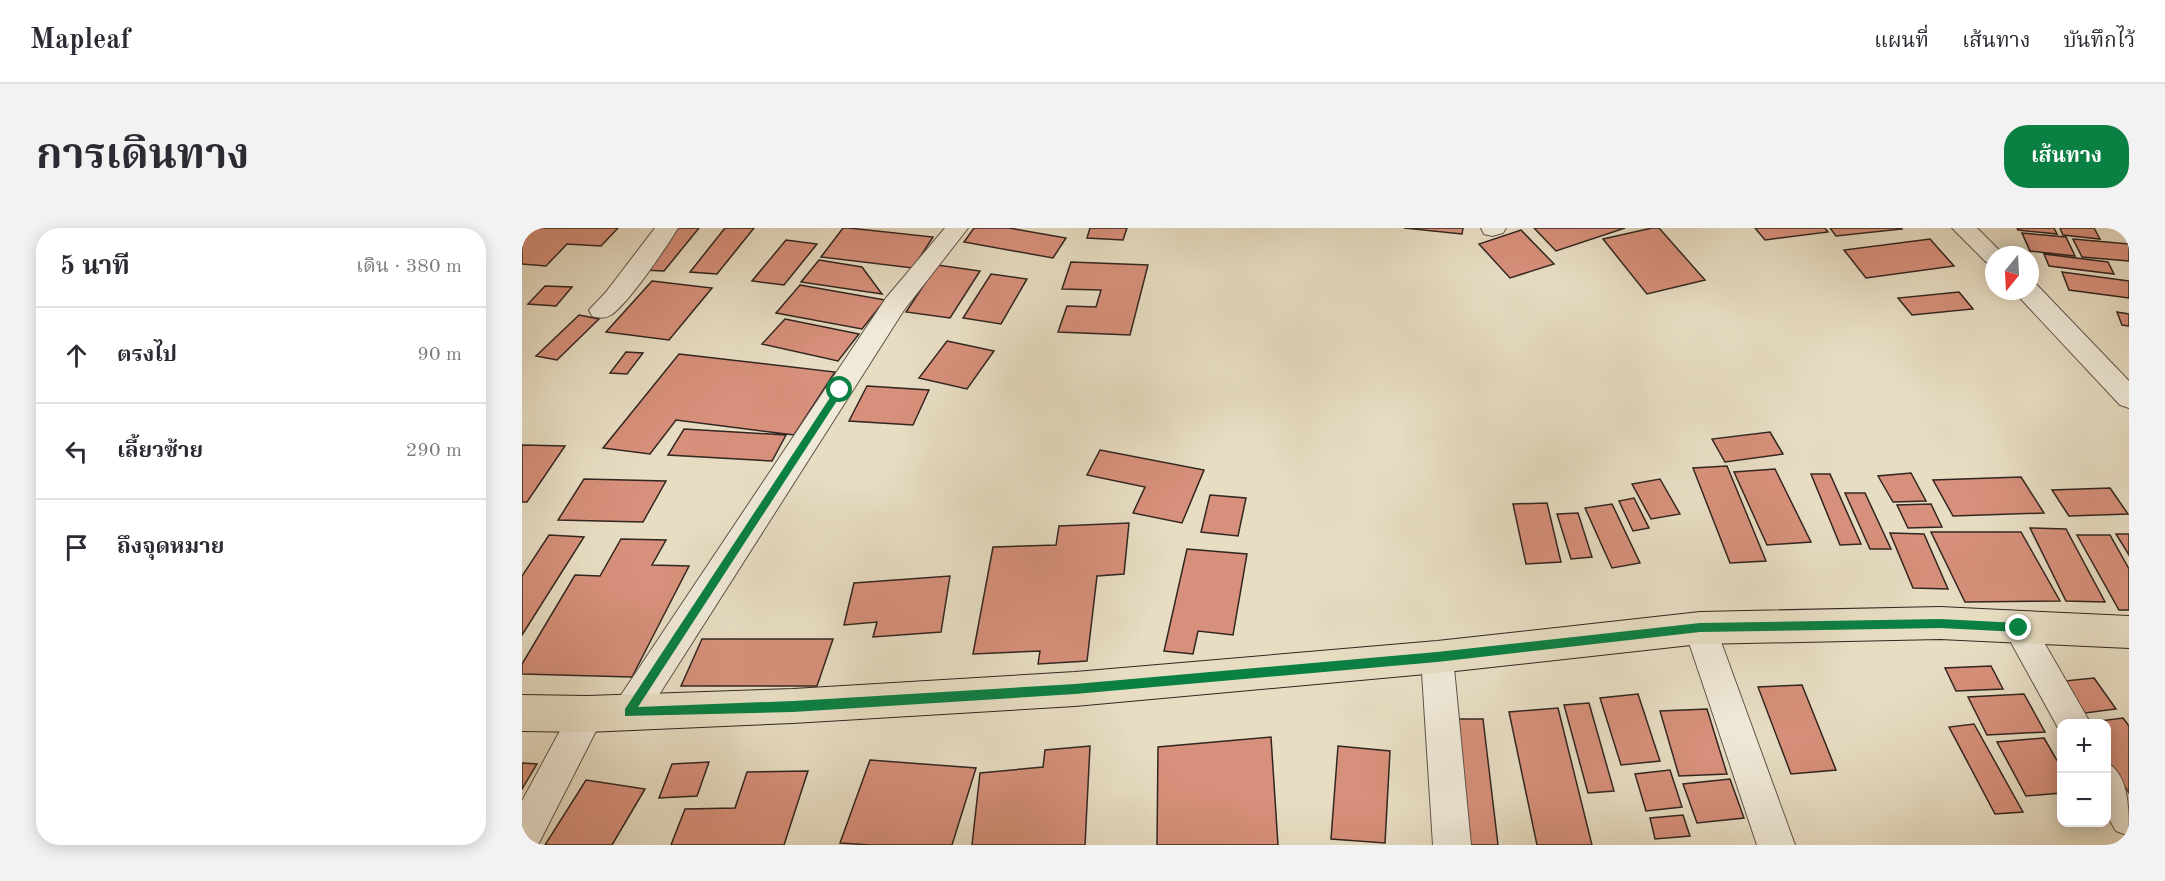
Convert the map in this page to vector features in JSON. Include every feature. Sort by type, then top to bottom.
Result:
[{"type":"main road","points":[[522,713],[587,714],[793,706],[1075,689],[1437,657],[1700,628],[1940,623],[2129,632]]},
{"type":"street","points":[[601,310],[615,298],[667,228]]},
{"type":"street","points":[[1963,228],[1985,249]]},
{"type":"street","points":[[628,712],[895,304],[948,229]]},
{"type":"street","points":[[2036,300],[2129,398]]},
{"type":"street","points":[[1700,628],[1776,845]]},
{"type":"street","points":[[2019,628],[2072,719]]},
{"type":"street","points":[[1437,657],[1452,845]]},
{"type":"street","points":[[522,838],[587,714]]},
{"type":"street","points":[[2111,787],[2129,818]]},
{"type":"building","points":[[530,228],[618,228],[601,246],[567,244],[546,266],[522,264],[522,236]]},
{"type":"building","points":[[678,228],[699,228],[664,271],[643,270]]},
{"type":"building","points":[[725,228],[754,228],[717,274],[690,272]]},
{"type":"building","points":[[843,228],[933,237],[913,268],[821,257]]},
{"type":"building","points":[[974,228],[1009,228],[1066,238],[1053,258],[964,242]]},
{"type":"building","points":[[1090,228],[1127,228],[1123,240],[1087,238]]},
{"type":"building","points":[[1404,228],[1463,228],[1462,234]]},
{"type":"building","points":[[1534,228],[1625,228],[1556,251]]},
{"type":"building","points":[[1659,228],[1705,280],[1647,294],[1603,239]]},
{"type":"building","points":[[1755,228],[1825,228],[1828,232],[1765,240]]},
{"type":"building","points":[[1830,228],[1901,228],[1902,229],[1836,236]]},
{"type":"building","points":[[2017,228],[2054,228],[2057,234],[2018,230]]},
{"type":"building","points":[[2060,228],[2094,228],[2100,239],[2063,235]]},
{"type":"building","points":[[1521,230],[1554,264],[1510,278],[1479,244]]},
{"type":"building","points":[[2022,233],[2066,237],[2075,256],[2039,252],[2039,246],[2028,246]]},
{"type":"building","points":[[1930,239],[1954,266],[1866,278],[1844,250]]},
{"type":"building","points":[[2073,239],[2129,244],[2129,261],[2082,257]]},
{"type":"building","points":[[786,240],[817,244],[784,285],[752,281]]},
{"type":"building","points":[[2044,254],[2108,262],[2114,274],[2049,266]]},
{"type":"building","points":[[819,260],[862,267],[882,294],[801,282]]},
{"type":"building","points":[[1071,262],[1148,265],[1130,335],[1058,332],[1067,306],[1096,307],[1101,290],[1062,289]]},
{"type":"building","points":[[937,265],[980,271],[950,318],[906,312]]},
{"type":"building","points":[[2062,272],[2129,281],[2129,298],[2069,290]]},
{"type":"building","points":[[991,274],[1027,279],[1001,324],[963,318]]},
{"type":"building","points":[[652,281],[712,288],[669,340],[606,332]]},
{"type":"building","points":[[800,285],[885,300],[862,329],[776,313]]},
{"type":"building","points":[[545,286],[572,287],[556,306],[528,304]]},
{"type":"building","points":[[1959,292],[1973,309],[1912,315],[1898,298]]},
{"type":"building","points":[[2117,312],[2129,314],[2129,326],[2122,325]]},
{"type":"building","points":[[579,315],[599,319],[557,360],[536,356]]},
{"type":"building","points":[[785,319],[859,334],[838,361],[762,344]]},
{"type":"building","points":[[947,341],[994,351],[967,389],[919,378]]},
{"type":"building","points":[[626,352],[643,353],[627,374],[610,373]]},
{"type":"building","points":[[679,354],[835,372],[794,435],[676,420],[650,454],[603,448]]},
{"type":"building","points":[[867,386],[929,390],[913,425],[849,421]]},
{"type":"building","points":[[684,429],[786,435],[772,461],[668,455]]},
{"type":"building","points":[[1770,432],[1783,454],[1725,462],[1712,439]]},
{"type":"building","points":[[522,445],[565,446],[527,502],[522,502]]},
{"type":"building","points":[[1100,450],[1204,470],[1182,523],[1133,513],[1145,487],[1087,475]]},
{"type":"building","points":[[1727,466],[1766,561],[1730,563],[1693,468]]},
{"type":"building","points":[[1775,469],[1811,542],[1767,545],[1734,472]]},
{"type":"building","points":[[1911,473],[1926,501],[1893,502],[1878,476]]},
{"type":"building","points":[[1811,474],[1830,474],[1861,544],[1840,545]]},
{"type":"building","points":[[2021,477],[2044,513],[1953,516],[1933,480]]},
{"type":"building","points":[[584,479],[666,481],[643,522],[558,520]]},
{"type":"building","points":[[1660,479],[1680,514],[1651,519],[1632,484]]},
{"type":"building","points":[[2110,488],[2128,514],[2069,516],[2052,490]]},
{"type":"building","points":[[1845,493],[1865,493],[1891,549],[1870,549]]},
{"type":"building","points":[[1210,495],[1246,498],[1238,536],[1201,532]]},
{"type":"building","points":[[1634,498],[1649,528],[1633,531],[1619,501]]},
{"type":"building","points":[[1547,503],[1561,562],[1526,564],[1513,504]]},
{"type":"building","points":[[1612,504],[1640,563],[1612,568],[1585,508]]},
{"type":"building","points":[[1931,504],[1942,527],[1908,528],[1897,505]]},
{"type":"building","points":[[1578,513],[1592,557],[1571,559],[1557,514]]},
{"type":"building","points":[[1129,523],[1124,574],[1097,576],[1087,661],[1038,664],[1040,651],[973,654],[993,547],[1056,545],[1059,526]]},
{"type":"building","points":[[2030,528],[2066,529],[2105,602],[2066,601]]},
{"type":"building","points":[[1931,532],[2021,532],[2060,601],[1965,602]]},
{"type":"building","points":[[1890,533],[1924,534],[1948,589],[1913,588]]},
{"type":"building","points":[[2116,534],[2129,534],[2129,555]]},
{"type":"building","points":[[549,535],[584,537],[522,635],[522,576]]},
{"type":"building","points":[[2077,535],[2110,535],[2129,569],[2129,610],[2119,610]]},
{"type":"building","points":[[621,539],[666,540],[652,565],[689,566],[632,677],[522,674],[522,664],[575,575],[600,576]]},
{"type":"building","points":[[1187,549],[1247,554],[1233,635],[1198,631],[1193,654],[1164,651]]},
{"type":"building","points":[[950,576],[941,632],[873,637],[877,622],[844,625],[854,583]]},
{"type":"building","points":[[702,639],[833,639],[817,686],[681,686]]},
{"type":"building","points":[[1991,666],[2003,689],[1956,691],[1945,668]]},
{"type":"building","points":[[2094,678],[2116,709],[2085,713],[2064,681]]},
{"type":"building","points":[[1802,685],[1836,770],[1791,774],[1758,687]]},
{"type":"building","points":[[1638,694],[1660,761],[1621,765],[1600,698]]},
{"type":"building","points":[[2024,694],[2045,732],[1987,735],[1968,697]]},
{"type":"building","points":[[1589,703],[1614,791],[1588,793],[1564,705]]},
{"type":"building","points":[[1558,708],[1592,845],[1537,845],[1509,712]]},
{"type":"building","points":[[1707,709],[1727,774],[1679,776],[1660,711]]},
{"type":"building","points":[[2123,718],[2129,726],[2129,793],[2111,766],[2111,720]]},
{"type":"building","points":[[1450,719],[1483,719],[1498,845],[1462,845]]},
{"type":"building","points":[[1974,724],[2023,812],[1995,814],[1949,727]]},
{"type":"building","points":[[1271,737],[1278,845],[1157,845],[1158,747]]},
{"type":"building","points":[[2044,738],[2057,760],[2057,793],[2026,796],[1997,742]]},
{"type":"building","points":[[1090,746],[1085,845],[972,845],[980,773],[1043,767],[1045,750]]},
{"type":"building","points":[[1338,746],[1390,751],[1385,843],[1331,839]]},
{"type":"building","points":[[870,760],[976,768],[952,845],[840,843]]},
{"type":"building","points":[[709,762],[697,796],[659,798],[672,764]]},
{"type":"building","points":[[522,763],[537,764],[522,789]]},
{"type":"building","points":[[1670,770],[1682,807],[1646,811],[1635,774]]},
{"type":"building","points":[[808,771],[784,845],[671,845],[685,809],[735,808],[747,772]]},
{"type":"building","points":[[1730,779],[1744,818],[1697,823],[1683,784]]},
{"type":"building","points":[[586,780],[645,789],[612,845],[545,845]]},
{"type":"building","points":[[1683,815],[1690,836],[1655,839],[1650,818]]},
{"type":"route","points":[[840,390],[766,499],[628,712],[793,706],[1075,689],[1437,657],[1700,628],[1940,623],[2019,628]]}]
